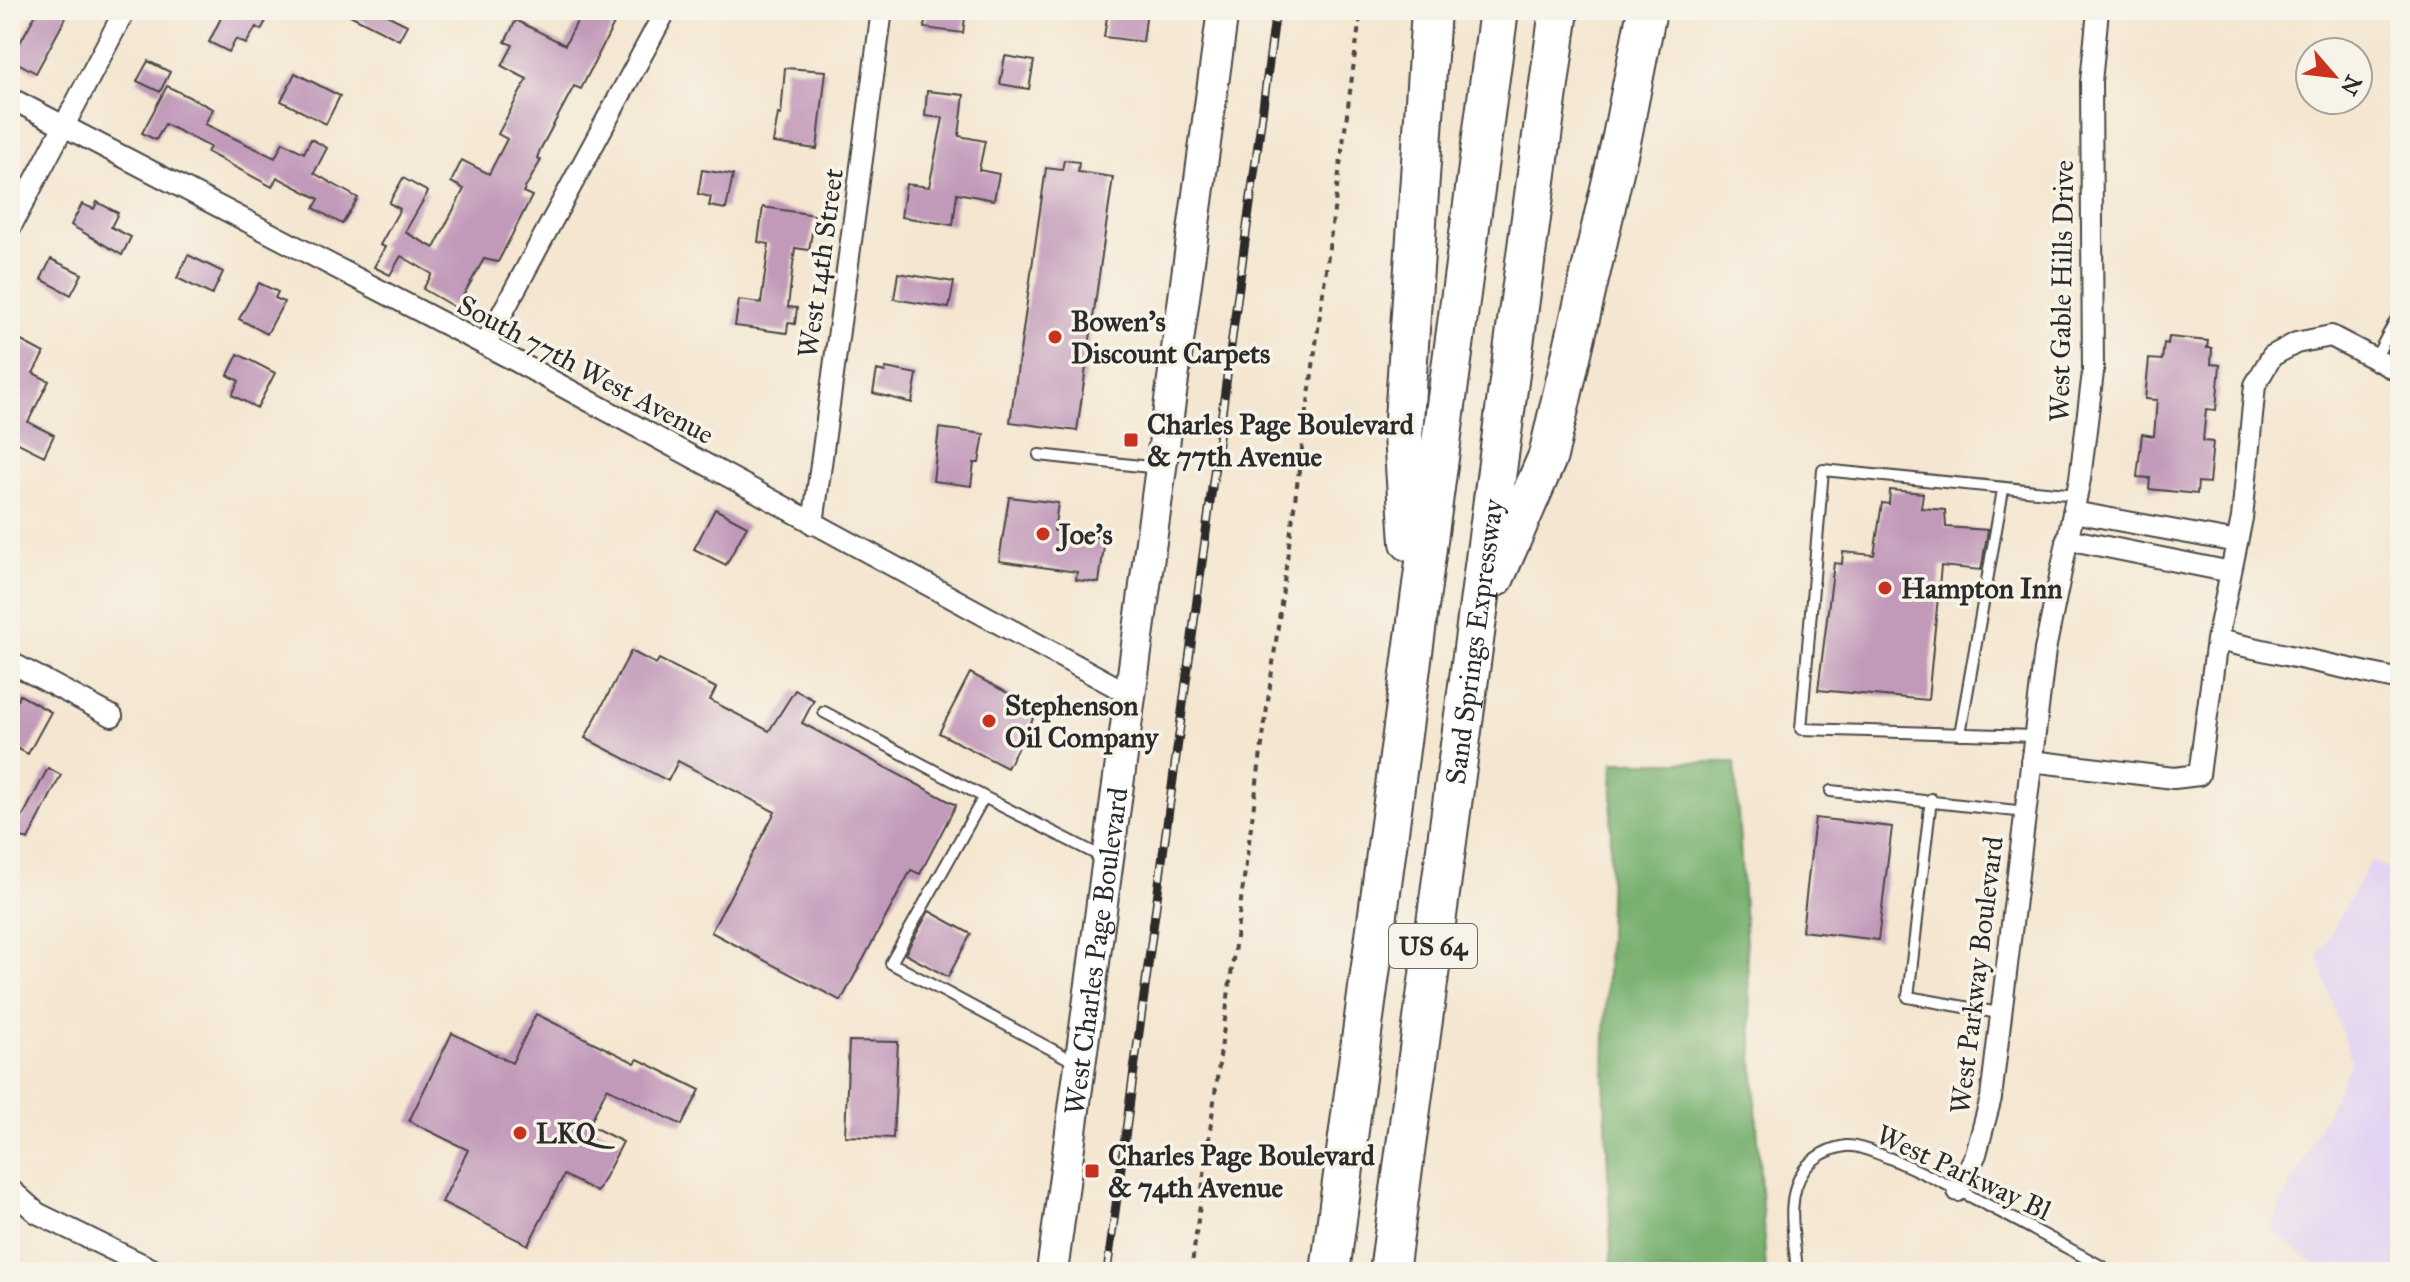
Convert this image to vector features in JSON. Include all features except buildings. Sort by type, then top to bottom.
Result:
[{"type":"highway","points":[[1415,631],[1403,435],[1431,10]]},
{"type":"highway","name":"US 64","points":[[1330,1272],[1499,10]]},
{"type":"highway","name":"Sand Springs Expressway","points":[[1389,1272],[1559,10]]},
{"type":"highway","points":[[1477,620],[1548,456],[1573,337],[1622,137],[1647,10]]},
{"type":"main road","name":"West Charles Page Boulevard","points":[[1052,1272],[1223,10]]},
{"type":"street","points":[[10,228],[125,10]]},
{"type":"street","points":[[485,345],[666,10]]},
{"type":"street","name":"West 14th Street","points":[[813,524],[882,10]]},
{"type":"street","name":"West Gable Hills Drive","points":[[2031,761],[2045,650],[2075,504],[2093,372],[2091,82],[2098,10]]},
{"type":"street","name":"South 77th West Avenue","points":[[10,98],[485,345],[1131,695]]},
{"type":"street","points":[[2031,761],[2174,778],[2199,775],[2217,640],[2242,518],[2255,385],[2272,356],[2296,343],[2331,336],[2400,372]]},
{"type":"street","points":[[2075,504],[2237,542]]},
{"type":"street","points":[[2067,539],[2231,572]]},
{"type":"street","points":[[2217,640],[2400,680]]},
{"type":"street","points":[[10,662],[112,716]]},
{"type":"street","name":"West Parkway Boulevard","points":[[1958,1191],[1987,1122],[2031,761]]},
{"type":"street","points":[[10,1189],[37,1213],[158,1272]]},
{"type":"lane","points":[[2375,359],[2400,312]]},
{"type":"lane","points":[[1039,455],[1161,468]]},
{"type":"lane","points":[[2034,736],[1801,729],[1823,470],[2003,490],[2075,504]]},
{"type":"lane","points":[[1960,734],[2003,490]]},
{"type":"lane","points":[[824,712],[1108,860]]},
{"type":"lane","points":[[1831,791],[1931,799],[2026,812]]},
{"type":"lane","points":[[984,797],[891,963],[1082,1066]]},
{"type":"lane","points":[[1931,799],[1908,997],[1999,1013]]},
{"type":"lane","name":"West Parkway Bl","points":[[1797,1272],[1792,1201],[1803,1170],[1823,1154],[1847,1146],[1860,1148],[1958,1191],[2112,1272]]},
{"type":"path","points":[[1191,1272],[1361,10]]},
{"type":"shaded area","points":[[2371,860],[2400,875],[2400,1272],[2310,1272],[2314,1263],[2270,1229],[2351,1062],[2318,957]]},
{"type":"green space","points":[[1613,762],[1735,762],[1766,1272],[1612,1272],[1604,1072]]},
{"type":"railway","points":[[1107,1272],[1276,10]]},
{"type":"place","name":"Bowen's Discount Carpets","points":[[1055,337]]},
{"type":"place","name":"Charles Page Boulevard & 77th Avenue","points":[[1131,440]]},
{"type":"place","name":"Joe's","points":[[1043,534]]},
{"type":"place","name":"Hampton Inn","points":[[1885,588]]},
{"type":"place","name":"Stephenson Oil Company","points":[[989,721]]},
{"type":"place","name":"LKQ","points":[[520,1133]]},
{"type":"place","name":"Charles Page Boulevard & 74th Avenue","points":[[1092,1171]]}]
